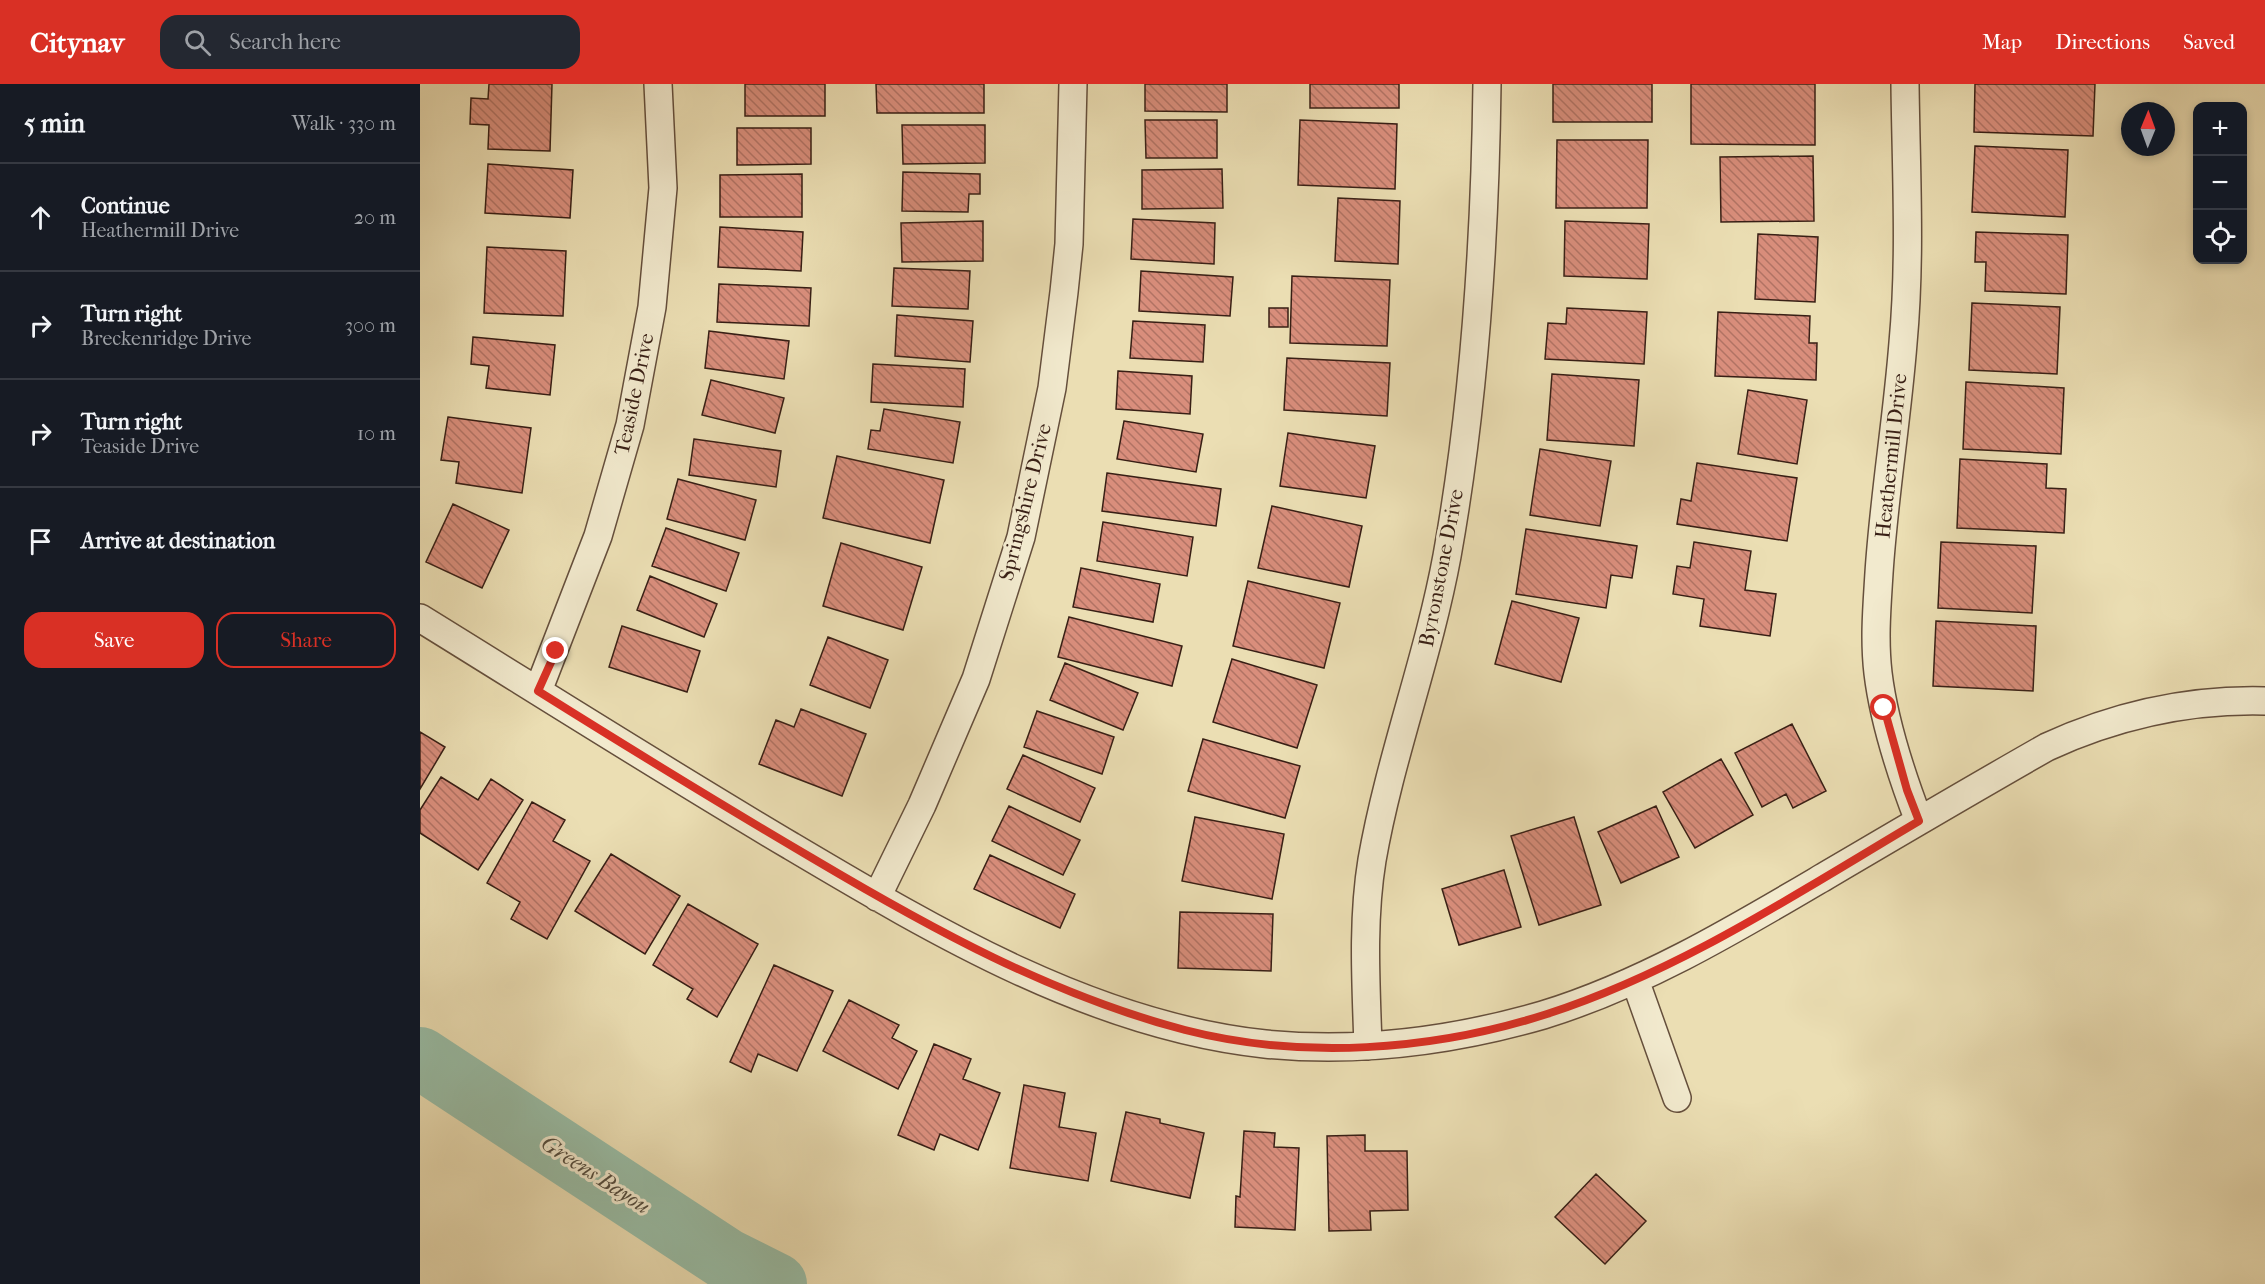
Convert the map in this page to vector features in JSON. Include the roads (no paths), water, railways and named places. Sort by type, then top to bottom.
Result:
[{"type":"street","name":"Teaside Drive","points":[[538,691],[598,536],[630,425],[652,307],[663,188],[658,84]]},
{"type":"street","name":"Springshire Drive","points":[[877,897],[922,805],[976,679],[1021,537],[1052,388],[1065,292],[1069,244],[1073,84]]},
{"type":"street","name":"Byronstone Drive","points":[[1368,1046],[1366,955],[1372,862],[1389,776],[1426,647],[1447,558],[1468,417],[1478,321],[1486,172],[1487,84]]},
{"type":"street","name":"Heathermill Drive","points":[[1905,84],[1907,234],[1904,341],[1881,543],[1875,632],[1884,708],[1907,790],[1919,821]]},
{"type":"street","points":[[420,618],[691,787],[877,897],[925,924],[1024,972],[1104,1005],[1187,1030],[1262,1043],[1320,1047],[1408,1043],[1475,1033],[1547,1014],[1635,980],[1736,929],[2047,747],[2082,731],[2120,718],[2159,710],[2201,704],[2265,701]]},
{"type":"street","points":[[1635,980],[1677,1098]]},
{"type":"waterway","name":"Greens Bayou","points":[[420,1058],[726,1259],[776,1284]]}]
